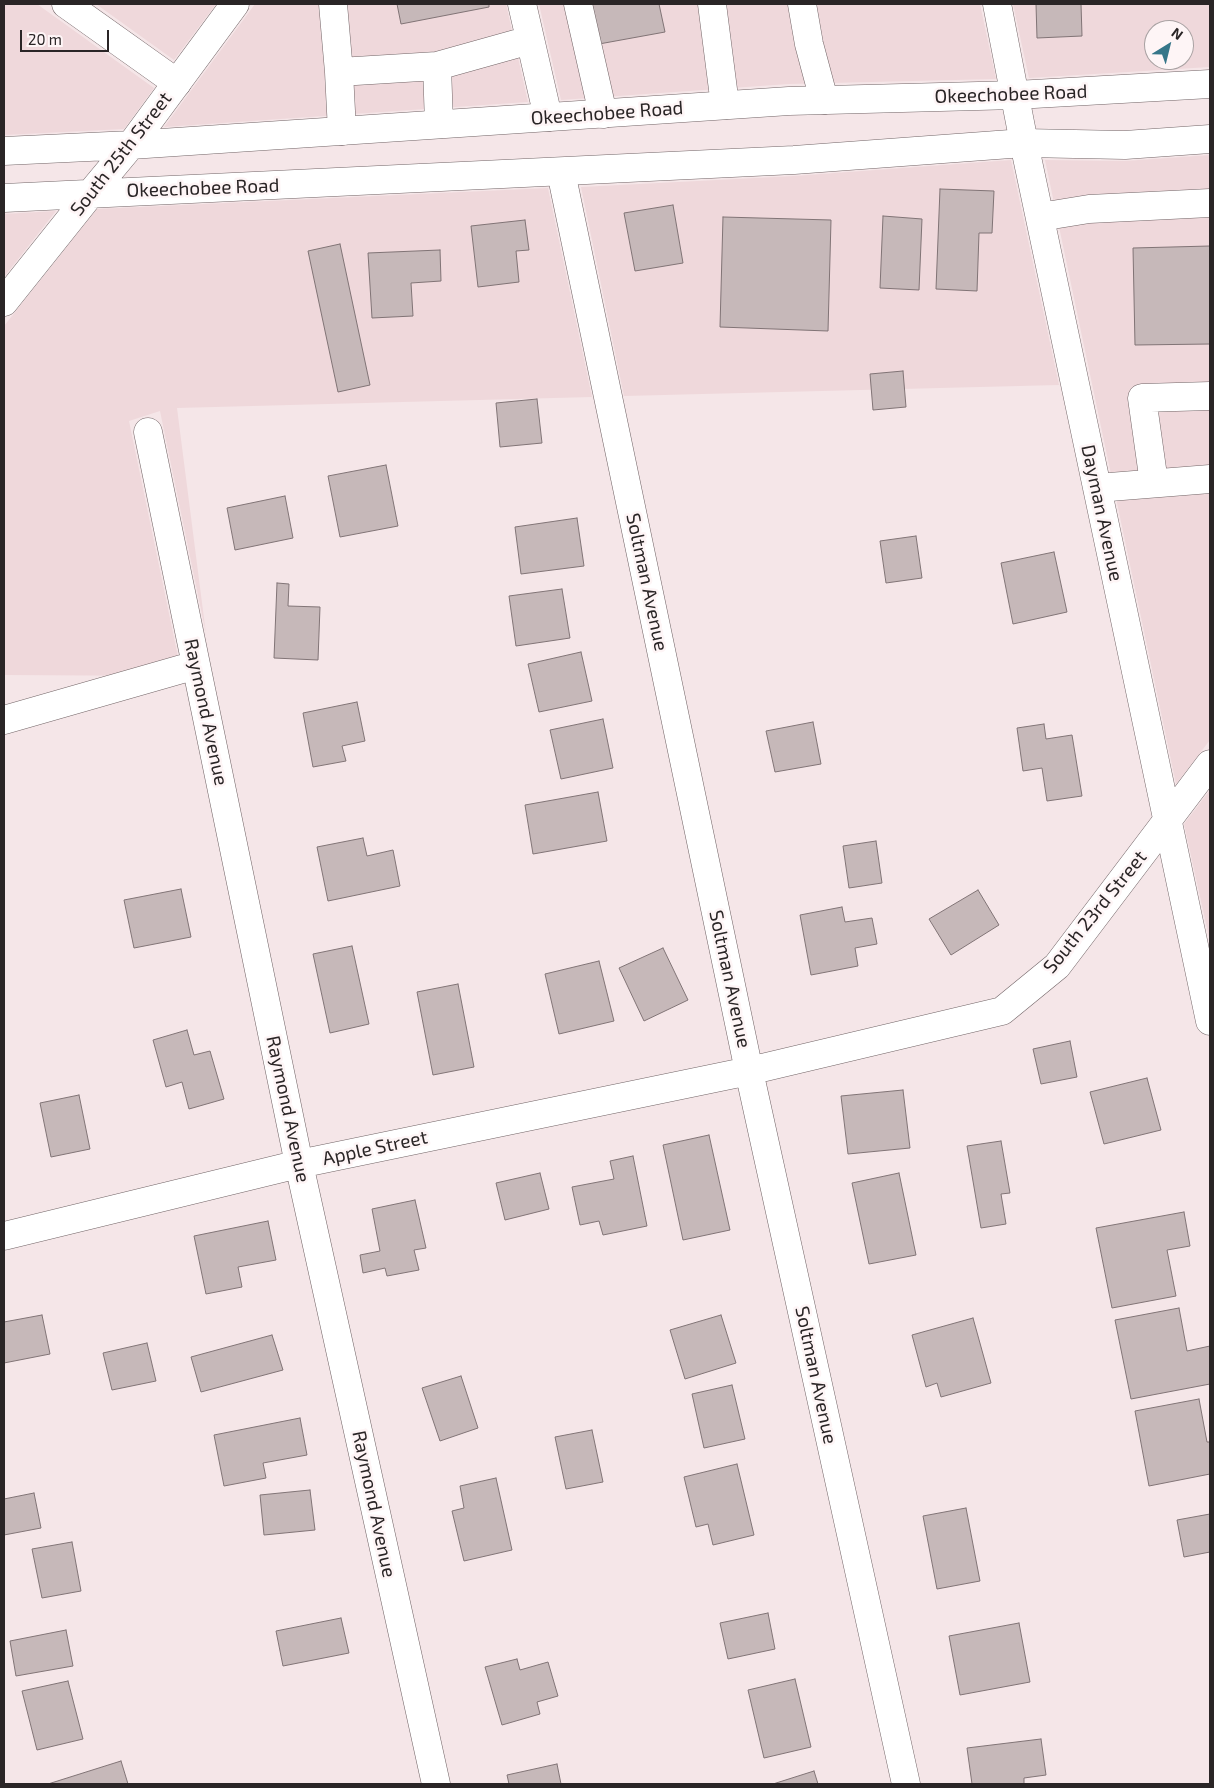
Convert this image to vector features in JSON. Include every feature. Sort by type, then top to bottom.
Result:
[{"type":"street","points":[[66,4],[177,83]]},
{"type":"street","name":"South 25th Street","points":[[4,302],[131,145],[236,4]]},
{"type":"street","points":[[333,4],[342,131]]},
{"type":"street","points":[[522,4],[548,117]]},
{"type":"street","points":[[578,4],[603,114]]},
{"type":"street","points":[[712,4],[725,105]]},
{"type":"street","points":[[802,4],[809,44],[824,100]]},
{"type":"street","name":"Dayman Avenue","points":[[997,4],[1024,143],[1210,1021]]},
{"type":"street","points":[[339,72],[437,66],[530,40]]},
{"type":"street","points":[[437,66],[439,124]]},
{"type":"street","name":"Okeechobee Road","points":[[4,151],[131,145],[725,105],[824,100],[1016,95],[1210,84]]},
{"type":"street","name":"Okeechobee Road","points":[[4,198],[794,160],[1024,143],[1125,145],[1210,139]]},
{"type":"street","name":"Soltman Avenue","points":[[561,172],[749,1071],[906,1784]]},
{"type":"street","points":[[1040,217],[1089,209],[1210,203]]},
{"type":"street","points":[[1154,483],[1142,398],[1210,396]]},
{"type":"street","name":"Raymond Avenue","points":[[148,432],[299,1164],[436,1784]]},
{"type":"street","points":[[1097,488],[1210,479]]},
{"type":"street","points":[[4,720],[196,665]]},
{"type":"street","name":"South 23rd Street","points":[[749,1071],[1002,1011],[1058,966],[1210,764]]},
{"type":"street","name":"Apple Street","points":[[4,1236],[299,1164],[749,1071]]},
{"type":"shaded area","points":[[4,4],[37,4],[154,88],[124,129],[4,135]]},
{"type":"shaded area","points":[[96,4],[216,4],[174,60]]},
{"type":"shaded area","points":[[255,4],[506,4],[528,102],[164,127]]},
{"type":"shaded area","points":[[539,4],[980,4],[996,79],[789,84],[561,100]]},
{"type":"shaded area","points":[[1013,4],[1210,4],[1210,67],[1194,68],[1194,20],[1144,20],[1144,70],[1161,70],[1029,78]]},
{"type":"shaded area","points":[[1210,155],[1210,740],[1176,784],[1045,160],[1125,161]]},
{"type":"shaded area","points":[[1011,160],[1059,385],[624,396],[581,187],[794,176]]},
{"type":"shaded area","points":[[548,188],[592,397],[177,408],[206,634],[160,411],[129,421],[182,676],[4,675],[4,326],[97,209]]},
{"type":"shaded area","points":[[56,211],[4,277],[4,214]]},
{"type":"shaded area","points":[[1210,790],[1210,942],[1184,824]]},
{"type":"building","points":[[397,4],[489,4],[489,7],[401,24]]},
{"type":"building","points":[[592,4],[659,4],[665,32],[599,44]]},
{"type":"building","points":[[1036,4],[1081,4],[1082,36],[1037,38]]},
{"type":"building","points":[[940,189],[994,191],[992,233],[979,233],[977,291],[936,289]]},
{"type":"building","points":[[673,205],[683,263],[635,271],[624,213]]},
{"type":"building","points":[[883,216],[922,219],[919,290],[880,288]]},
{"type":"building","points":[[723,217],[831,220],[828,331],[720,327]]},
{"type":"building","points":[[525,220],[529,250],[516,251],[519,282],[478,287],[471,226]]},
{"type":"building","points":[[340,244],[370,385],[338,392],[308,251]]},
{"type":"building","points":[[1210,246],[1210,344],[1135,345],[1133,248]]},
{"type":"building","points":[[440,250],[441,281],[411,283],[413,316],[372,318],[368,253]]},
{"type":"building","points":[[903,371],[906,407],[873,410],[870,374]]},
{"type":"building","points":[[537,399],[542,443],[500,447],[496,403]]},
{"type":"building","points":[[386,465],[398,526],[340,537],[328,476]]},
{"type":"building","points":[[285,496],[293,538],[235,550],[227,508]]},
{"type":"building","points":[[577,518],[584,566],[521,574],[515,527]]},
{"type":"building","points":[[916,536],[922,578],[886,583],[880,541]]},
{"type":"building","points":[[1054,552],[1067,612],[1013,624],[1001,563]]},
{"type":"building","points":[[277,583],[289,584],[288,606],[320,607],[318,660],[274,658]]},
{"type":"building","points":[[562,589],[570,638],[516,646],[509,596]]},
{"type":"building","points":[[581,652],[592,701],[539,712],[528,664]]},
{"type":"building","points":[[357,702],[365,741],[342,746],[346,761],[313,767],[303,713]]},
{"type":"building","points":[[603,719],[613,768],[561,779],[550,730]]},
{"type":"building","points":[[813,722],[821,764],[775,772],[766,731]]},
{"type":"building","points":[[1044,724],[1046,739],[1072,735],[1082,796],[1047,801],[1042,768],[1023,771],[1017,728]]},
{"type":"building","points":[[598,792],[607,841],[533,854],[525,805]]},
{"type":"building","points":[[363,838],[367,856],[393,850],[400,886],[328,901],[317,847]]},
{"type":"building","points":[[876,841],[882,883],[849,888],[843,846]]},
{"type":"building","points":[[181,889],[191,937],[134,948],[124,900]]},
{"type":"building","points":[[978,890],[999,925],[951,955],[929,919]]},
{"type":"building","points":[[842,907],[845,922],[872,918],[877,944],[855,948],[858,966],[811,975],[800,915]]},
{"type":"building","points":[[352,946],[369,1024],[330,1033],[313,954]]},
{"type":"building","points":[[663,948],[688,1000],[644,1021],[619,968]]},
{"type":"building","points":[[599,961],[614,1021],[559,1034],[545,974]]},
{"type":"building","points":[[458,984],[474,1067],[433,1075],[417,992]]},
{"type":"building","points":[[187,1030],[194,1055],[210,1051],[224,1099],[189,1109],[182,1082],[166,1087],[153,1040]]},
{"type":"building","points":[[1070,1041],[1077,1077],[1041,1084],[1033,1049]]},
{"type":"building","points":[[1147,1078],[1161,1130],[1104,1144],[1090,1092]]},
{"type":"building","points":[[903,1090],[910,1148],[848,1154],[841,1096]]},
{"type":"building","points":[[79,1095],[90,1149],[51,1157],[40,1103]]},
{"type":"building","points":[[709,1135],[730,1230],[683,1240],[663,1145]]},
{"type":"building","points":[[1001,1141],[1010,1193],[1001,1194],[1006,1224],[981,1228],[967,1146]]},
{"type":"building","points":[[633,1156],[647,1226],[603,1235],[599,1221],[580,1225],[572,1187],[614,1179],[610,1161]]},
{"type":"building","points":[[540,1173],[549,1209],[505,1220],[496,1183]]},
{"type":"building","points":[[899,1173],[916,1255],[869,1264],[852,1183]]},
{"type":"building","points":[[415,1200],[426,1248],[414,1250],[419,1270],[387,1276],[385,1268],[363,1273],[360,1255],[380,1251],[372,1209]]},
{"type":"building","points":[[1184,1212],[1190,1246],[1167,1250],[1176,1296],[1112,1308],[1096,1228]]},
{"type":"building","points":[[268,1221],[276,1260],[238,1267],[242,1287],[206,1294],[194,1236]]},
{"type":"building","points":[[1179,1308],[1187,1351],[1210,1346],[1210,1384],[1131,1399],[1115,1320]]},
{"type":"building","points":[[42,1315],[50,1354],[4,1363],[4,1322]]},
{"type":"building","points":[[721,1315],[736,1363],[685,1379],[670,1330]]},
{"type":"building","points":[[973,1318],[991,1383],[941,1397],[937,1383],[926,1387],[912,1335]]},
{"type":"building","points":[[272,1335],[283,1370],[201,1392],[191,1357]]},
{"type":"building","points":[[147,1343],[156,1381],[112,1390],[103,1353]]},
{"type":"building","points":[[461,1376],[478,1428],[440,1441],[422,1388]]},
{"type":"building","points":[[732,1385],[745,1439],[704,1448],[692,1394]]},
{"type":"building","points":[[1199,1399],[1207,1442],[1210,1442],[1210,1474],[1149,1486],[1135,1411]]},
{"type":"building","points":[[300,1418],[307,1455],[263,1463],[266,1478],[224,1486],[214,1435]]},
{"type":"building","points":[[592,1430],[603,1482],[566,1489],[555,1437]]},
{"type":"building","points":[[737,1464],[754,1535],[713,1545],[708,1524],[696,1527],[684,1477]]},
{"type":"building","points":[[496,1478],[512,1550],[464,1561],[452,1511],[464,1508],[460,1486]]},
{"type":"building","points":[[310,1490],[315,1530],[264,1535],[260,1495]]},
{"type":"building","points":[[34,1493],[41,1528],[4,1535],[4,1499]]},
{"type":"building","points":[[966,1508],[980,1581],[937,1589],[923,1516]]},
{"type":"building","points":[[1210,1514],[1210,1552],[1184,1557],[1177,1520]]},
{"type":"building","points":[[72,1542],[81,1591],[42,1598],[32,1549]]},
{"type":"building","points":[[768,1613],[775,1649],[728,1659],[720,1623]]},
{"type":"building","points":[[341,1618],[349,1653],[283,1666],[276,1631]]},
{"type":"building","points":[[1019,1623],[1030,1682],[960,1695],[949,1636]]},
{"type":"building","points":[[66,1630],[73,1666],[16,1676],[10,1641]]},
{"type":"building","points":[[517,1659],[520,1670],[548,1662],[558,1696],[537,1702],[540,1714],[502,1725],[485,1667]]},
{"type":"building","points":[[795,1679],[811,1747],[764,1758],[748,1690]]},
{"type":"building","points":[[68,1681],[83,1739],[37,1750],[22,1691]]},
{"type":"building","points":[[1041,1739],[1046,1775],[1024,1778],[1024,1784],[972,1784],[967,1748]]},
{"type":"building","points":[[121,1761],[128,1784],[48,1784]]},
{"type":"building","points":[[557,1764],[561,1784],[509,1784],[507,1775]]},
{"type":"building","points":[[814,1771],[818,1784],[773,1784]]}]
